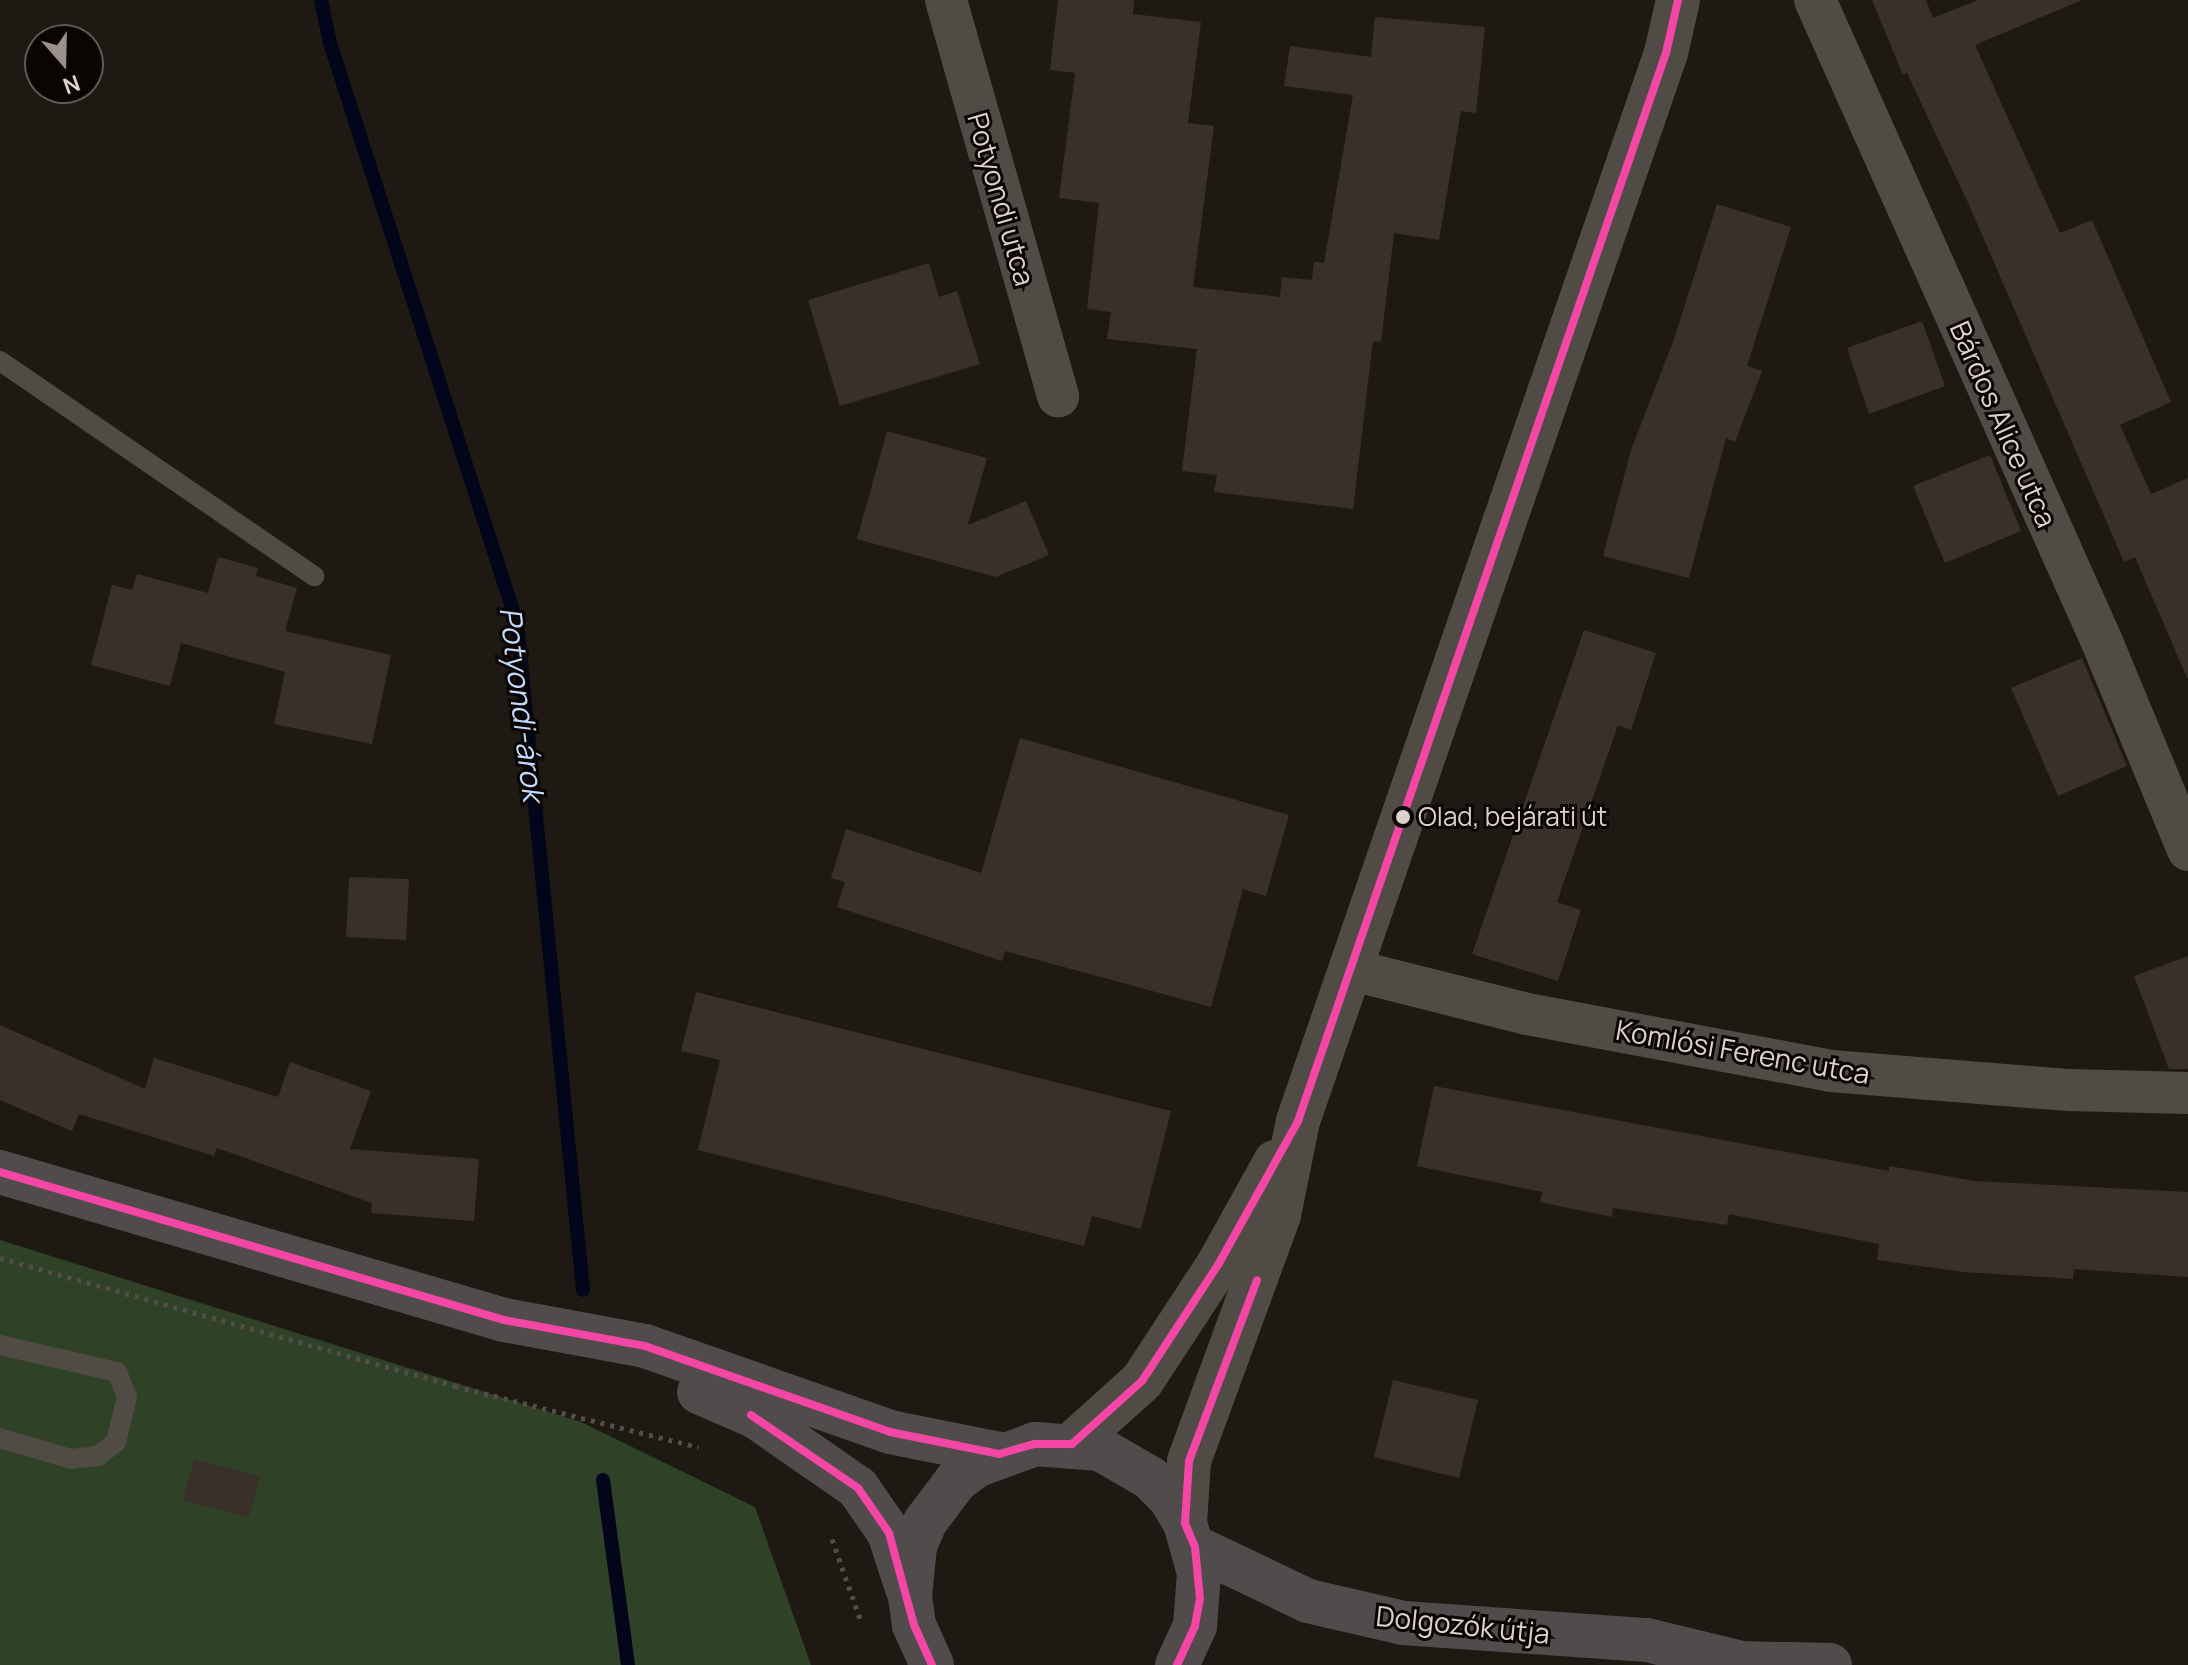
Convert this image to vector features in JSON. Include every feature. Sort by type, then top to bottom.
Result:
[{"type":"main road","points":[[0,1172],[576,1338],[756,1417],[858,1488],[889,1533],[910,1597],[914,1625],[932,1665]]},
{"type":"main road","points":[[576,1338],[645,1346],[890,1432],[999,1454]]},
{"type":"main road","points":[[910,1597],[913,1558],[925,1522],[956,1481],[999,1454],[1035,1444],[1072,1444],[1100,1449],[1138,1469],[1170,1498],[1190,1535],[1200,1599],[1195,1626],[1177,1665]]},
{"type":"main road","name":"Dolgozók útja","points":[[1190,1535],[1308,1601],[1403,1623],[1647,1640],[1737,1664],[1830,1665]]},
{"type":"street","name":"Potyondi utca","points":[[946,0],[1058,397]]},
{"type":"street","points":[[1190,1535],[1189,1461],[1279,1215],[1298,1121],[1666,53],[1678,0]]},
{"type":"street","name":"Bárdos Alice utca","points":[[1815,0],[2096,628],[2188,850]]},
{"type":"street","name":"Komlósi Ferenc utca","points":[[1352,970],[1527,1014],[1831,1071],[2188,1093]]},
{"type":"street","points":[[1072,1444],[1142,1381],[1218,1265],[1298,1121]]},
{"type":"lane","points":[[0,361],[314,576]]},
{"type":"lane","points":[[0,1345],[117,1372],[127,1397],[116,1442],[98,1456],[71,1459],[0,1438]]},
{"type":"path","points":[[0,1258],[455,1386],[700,1447]]},
{"type":"path","points":[[858,1488],[828,1529],[864,1629]]},
{"type":"green space","points":[[0,1240],[581,1422],[755,1507],[811,1665],[0,1665]]},
{"type":"building","points":[[1058,0],[1134,0],[1133,14],[1201,22],[1188,123],[1214,126],[1193,287],[1280,297],[1282,277],[1312,280],[1314,262],[1324,263],[1353,95],[1284,86],[1290,46],[1371,57],[1375,17],[1485,27],[1476,113],[1461,111],[1439,240],[1394,233],[1381,342],[1373,341],[1353,509],[1214,492],[1217,475],[1182,471],[1197,349],[1107,339],[1111,312],[1087,309],[1099,203],[1059,198],[1075,73],[1050,70]]},
{"type":"building","points":[[1872,0],[1926,0],[1933,18],[1978,0],[2082,0],[1975,45],[2060,233],[2092,220],[2171,402],[2120,425],[2151,494],[2188,478],[2188,680],[2135,557],[2124,562],[1970,207],[1907,73],[1903,75]]},
{"type":"building","points":[[1717,204],[1791,227],[1747,366],[1762,371],[1735,442],[1726,438],[1689,578],[1603,556],[1631,450],[1674,339]]},
{"type":"building","points":[[929,263],[939,297],[957,291],[980,364],[840,406],[808,300]]},
{"type":"building","points":[[1922,321],[1945,386],[1869,414],[1847,348]]},
{"type":"building","points":[[887,431],[987,458],[968,525],[1026,501],[1049,555],[996,577],[857,539]]},
{"type":"building","points":[[1990,455],[2021,531],[1945,563],[1913,486]]},
{"type":"building","points":[[218,557],[258,568],[256,576],[297,588],[285,631],[391,655],[372,744],[274,724],[285,672],[181,643],[170,686],[91,665],[112,585],[132,590],[137,574],[208,593]]},
{"type":"building","points":[[1584,630],[1656,653],[1631,730],[1618,725],[1557,902],[1581,910],[1558,981],[1472,954]]},
{"type":"building","points":[[2082,658],[2127,766],[2058,796],[2011,688]]},
{"type":"building","points":[[1020,738],[1289,815],[1266,896],[1243,889],[1211,1007],[1005,951],[1002,961],[837,907],[845,882],[831,878],[846,829],[981,873]]},
{"type":"building","points":[[349,877],[409,879],[406,940],[346,937]]},
{"type":"building","points":[[2188,956],[2188,1069],[2169,1069],[2134,976]]},
{"type":"building","points":[[696,992],[1171,1111],[1141,1229],[1092,1216],[1084,1246],[698,1150],[720,1060],[681,1051]]},
{"type":"building","points":[[0,1025],[145,1089],[154,1058],[278,1097],[290,1062],[371,1091],[350,1149],[479,1159],[474,1221],[371,1213],[372,1203],[217,1148],[214,1156],[79,1114],[72,1131],[0,1100]]},
{"type":"building","points":[[1434,1086],[1889,1171],[1889,1166],[1975,1181],[2188,1192],[2188,1277],[2074,1269],[2073,1279],[1964,1272],[1877,1260],[1879,1244],[1729,1214],[1727,1225],[1613,1208],[1612,1217],[1540,1202],[1542,1192],[1417,1166]]},
{"type":"building","points":[[1393,1380],[1478,1400],[1459,1478],[1374,1457]]},
{"type":"building","points":[[194,1459],[260,1476],[249,1518],[183,1500]]},
{"type":"waterway","name":"Potyondi-árok","points":[[321,0],[330,43],[517,623],[583,1290]]},
{"type":"waterway","name":"Potyondi-árok","points":[[603,1480],[628,1665]]},
{"type":"transit line","points":[[0,1172],[504,1320],[645,1346],[890,1432],[999,1454],[1035,1444],[1072,1444],[1142,1381],[1218,1265],[1298,1121],[1666,53],[1678,0]]},
{"type":"transit line","points":[[1177,1665],[1195,1626],[1200,1599],[1195,1547],[1185,1523],[1189,1461],[1257,1280]]},
{"type":"transit line","points":[[751,1415],[858,1488],[889,1533],[914,1625],[932,1665]]},
{"type":"place","name":"Olad, bejárati út","points":[[1403,817]]}]
